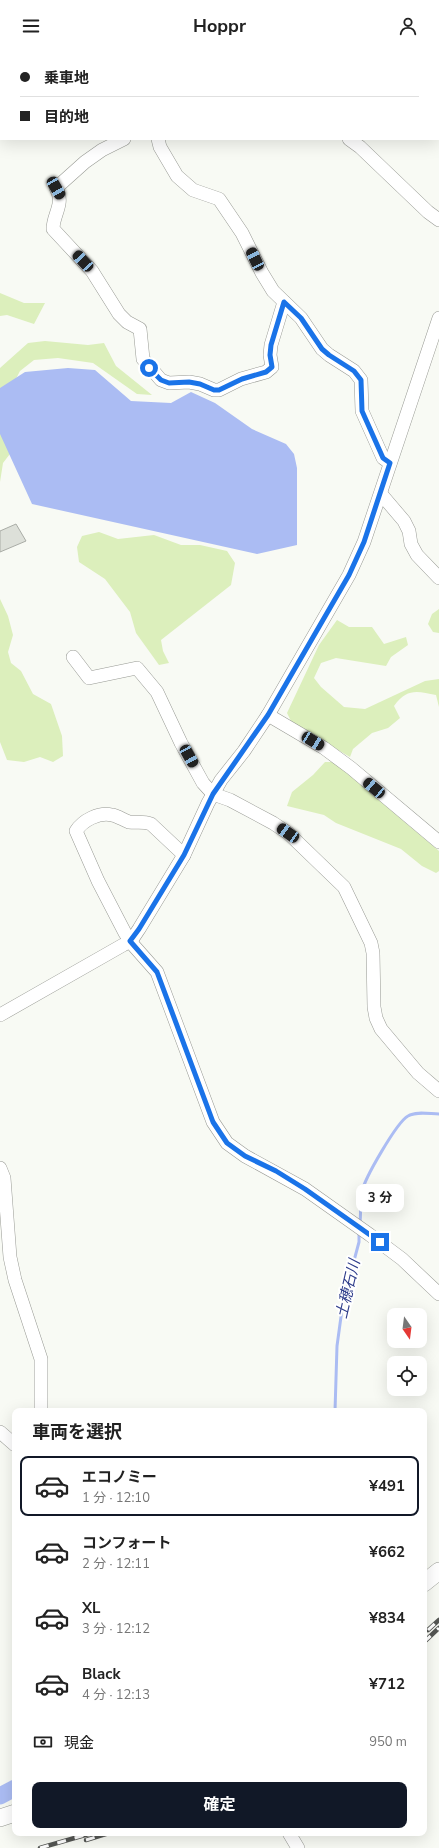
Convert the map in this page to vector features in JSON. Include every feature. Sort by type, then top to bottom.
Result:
[{"type":"main road","points":[[427,1581],[439,1571]]},
{"type":"main road","points":[[0,1818],[12,1814]]},
{"type":"street","points":[[122,140],[102,150],[85,162],[56,188],[60,195],[60,203],[53,222],[53,230],[92,271],[119,314],[127,322],[140,329],[143,359],[161,380],[169,383],[189,382],[200,384],[214,390],[219,390],[242,379],[266,372],[272,367],[270,355],[271,345],[284,302]]},
{"type":"street","points":[[158,140],[160,147],[176,176],[183,183],[193,190],[219,199],[226,207],[242,233],[262,273],[273,291],[301,318],[322,349],[354,371],[361,380],[362,411],[383,458],[390,463]]},
{"type":"street","points":[[350,140],[360,147],[428,212],[439,220]]},
{"type":"street","points":[[0,1014],[130,941],[139,929],[184,855],[213,794],[268,715],[349,575],[364,542],[381,494],[439,318]]},
{"type":"street","points":[[381,494],[404,521],[409,531],[411,544],[418,555],[439,578]]},
{"type":"street","points":[[73,657],[89,678],[137,668],[158,692],[181,743],[204,783],[213,794],[230,800],[273,823],[288,833],[344,887],[371,942],[373,953],[376,1018],[381,1028],[408,1062],[418,1073],[439,1091]]},
{"type":"street","points":[[268,715],[324,748],[351,768],[439,842]]},
{"type":"street","points":[[184,855],[151,824],[145,822],[130,822],[111,815],[105,815],[91,818],[81,823],[76,830],[77,836],[98,881],[130,941],[157,972],[213,1122],[227,1143],[245,1156],[276,1171],[305,1189],[402,1258],[439,1294]]},
{"type":"street","points":[[0,1168],[4,1178],[10,1257],[15,1280],[41,1359],[41,1408]]},
{"type":"street","points":[[0,1432],[12,1442]]},
{"type":"street","points":[[291,1836],[298,1848]]},
{"type":"green space","points":[[0,293],[24,303],[45,303],[34,324],[7,315],[0,316]]},
{"type":"green space","points":[[45,341],[88,345],[104,343],[116,366],[152,395],[137,394],[93,363],[58,358],[34,360],[20,371],[6,398],[16,446],[3,463],[0,482],[0,368],[28,343]]},
{"type":"green space","points":[[99,532],[118,539],[154,535],[181,545],[200,545],[227,551],[235,563],[231,585],[161,640],[163,651],[169,663],[159,665],[136,633],[130,612],[105,579],[79,562],[77,547],[82,536]]},
{"type":"green space","points":[[0,599],[8,616],[13,635],[8,652],[11,663],[21,671],[33,694],[51,704],[62,736],[63,756],[53,762],[40,757],[24,762],[7,760],[0,742]]},
{"type":"green space","points":[[439,609],[439,633],[433,632],[428,624],[432,614]]},
{"type":"green space","points":[[337,620],[349,627],[372,627],[384,644],[406,637],[408,645],[391,657],[386,666],[336,658],[321,663],[314,678],[321,687],[344,707],[365,709],[425,681],[439,679],[439,707],[436,695],[423,692],[413,692],[403,696],[394,706],[400,718],[388,728],[372,733],[353,749],[350,757],[292,723],[287,713],[319,645]]},
{"type":"green space","points":[[325,762],[334,762],[439,851],[439,871],[436,873],[422,866],[401,849],[336,823],[324,815],[287,806],[292,792],[313,775]]},
{"type":"water","points":[[68,368],[95,370],[131,401],[171,403],[191,392],[215,403],[252,429],[286,444],[294,454],[297,468],[297,545],[257,554],[32,504],[0,434],[0,388],[25,372]]},
{"type":"building","points":[[16,524],[26,541],[0,552],[0,531]]},
{"type":"waterway","name":"土穂石川","points":[[360,1223],[361,1196],[364,1185],[368,1175],[396,1129],[403,1120],[411,1114],[439,1114]]},
{"type":"waterway","name":"土穂石川","points":[[335,1408],[337,1346],[343,1302],[359,1242],[359,1233]]},
{"type":"waterway","name":"土穂石川","points":[[0,1796],[12,1790]]},
{"type":"railway","points":[[428,1630],[439,1620]]},
{"type":"railway","points":[[427,1639],[439,1628]]},
{"type":"railway","points":[[40,1848],[82,1836]]},
{"type":"railway","points":[[86,1840],[99,1836]]},
{"type":"route","points":[[149,368],[161,380],[169,383],[189,382],[200,384],[214,390],[219,390],[242,379],[266,372],[272,367],[270,355],[271,345],[284,302],[301,318],[322,349],[354,371],[361,380],[362,411],[383,458],[390,463],[364,542],[349,575],[268,715],[208,802],[184,855],[139,929],[130,941],[157,972],[213,1122],[218,1132],[227,1143],[245,1156],[276,1171],[305,1189],[380,1242]]}]
